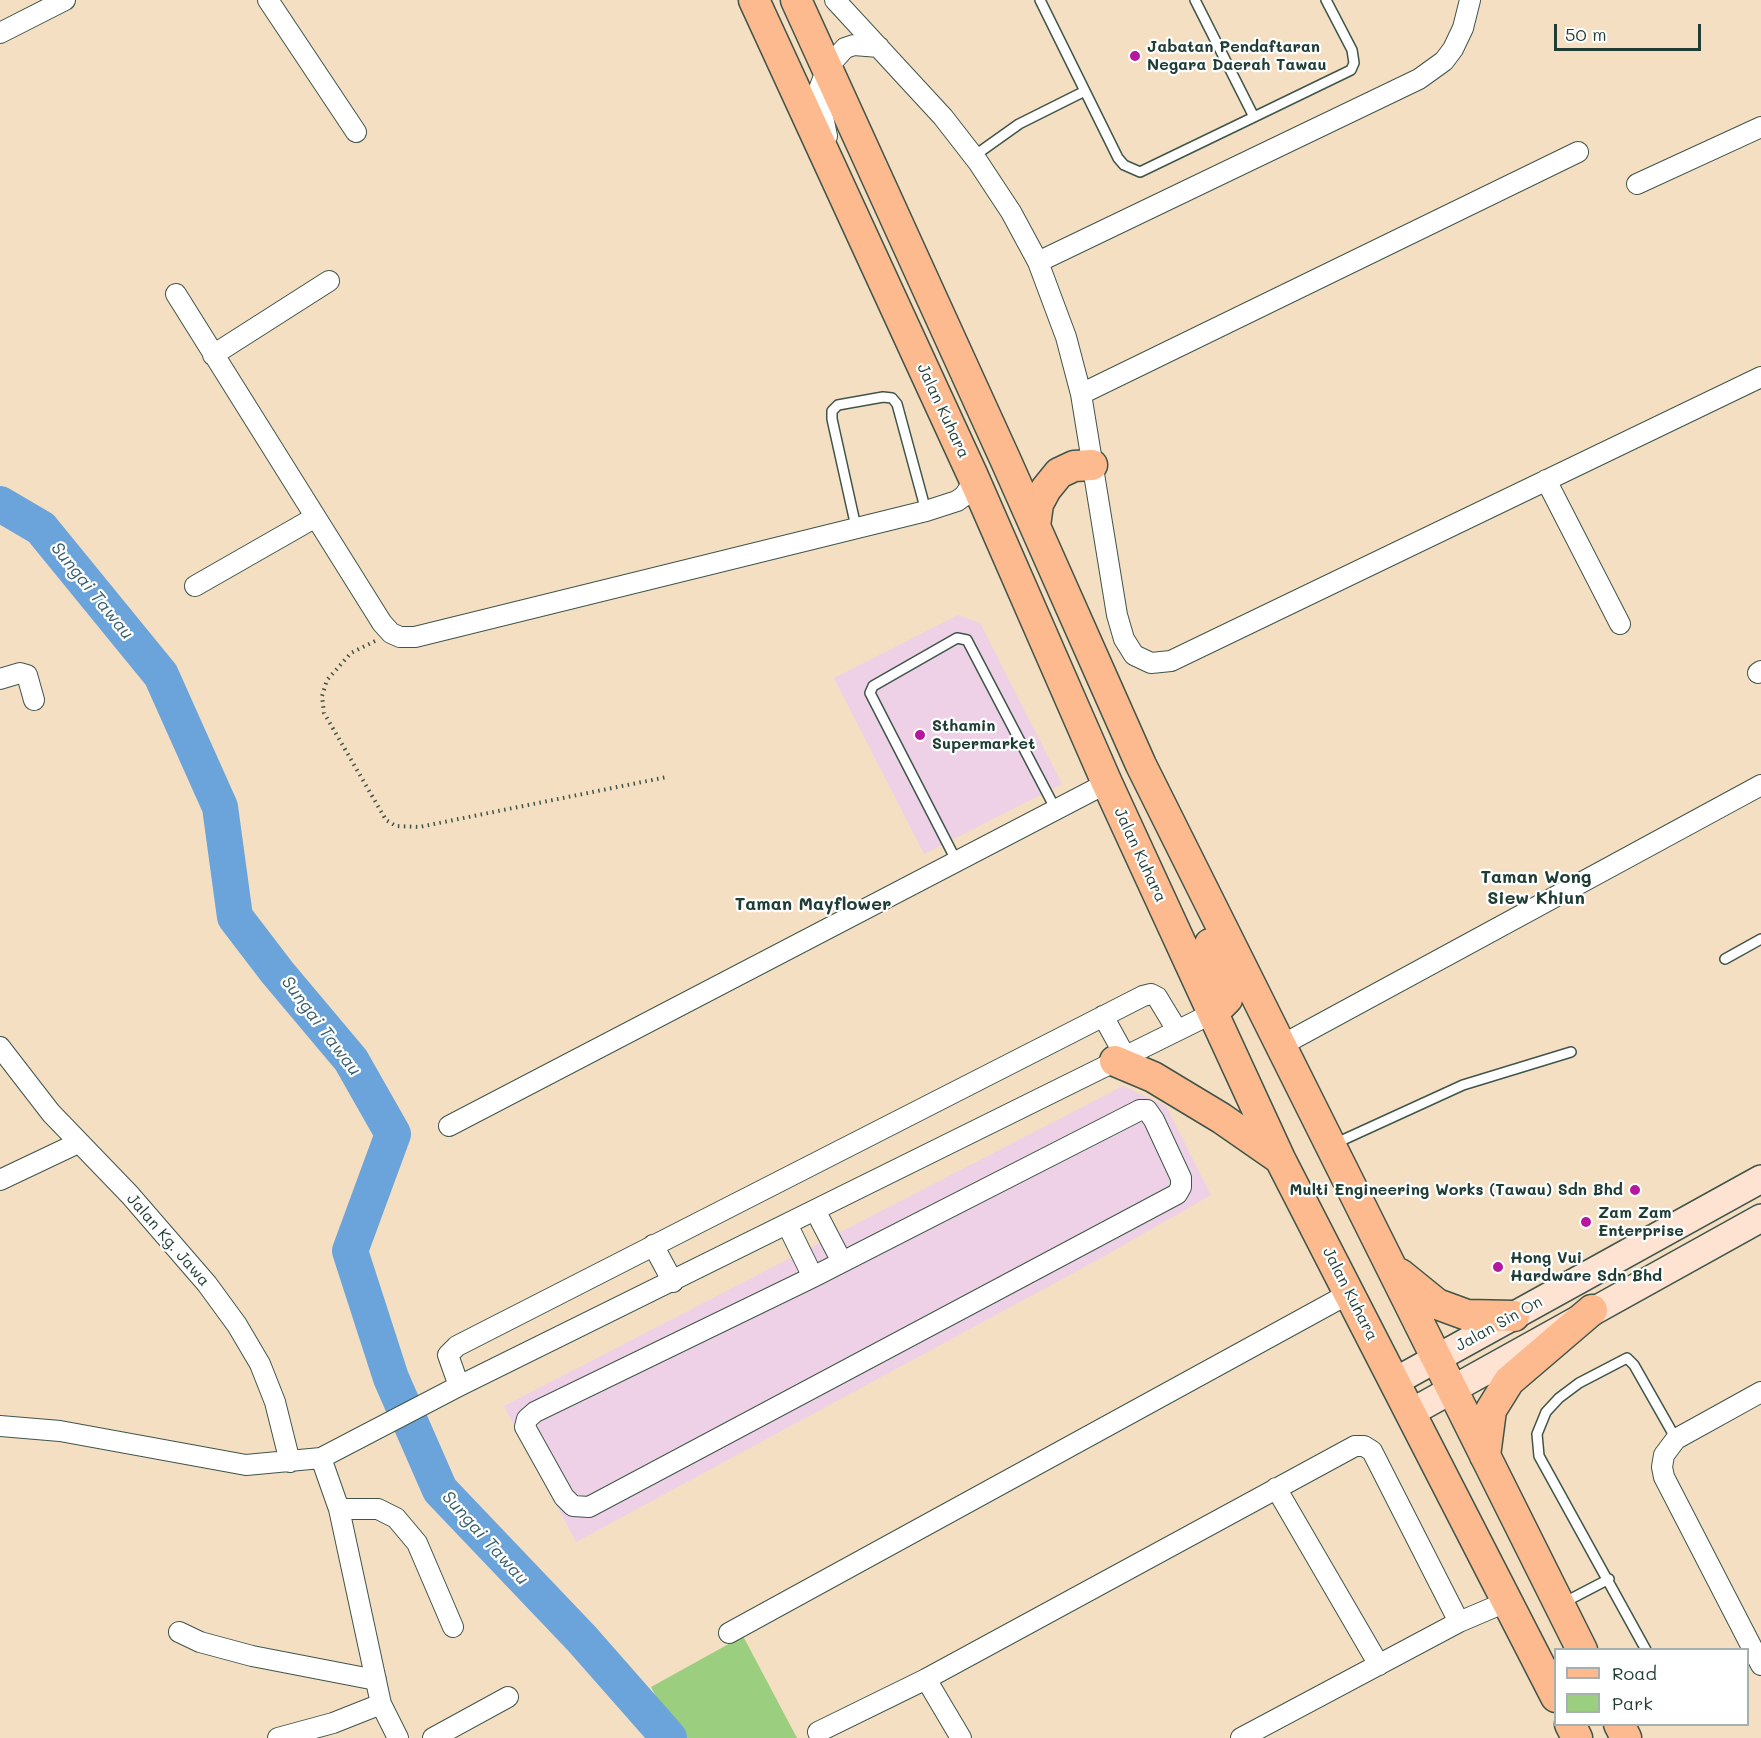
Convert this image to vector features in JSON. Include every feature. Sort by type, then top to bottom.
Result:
[{"type":"main road","name":"Jalan Kuhara","points":[[754,0],[972,474],[1107,783],[1280,1159],[1554,1693]]},
{"type":"main road","points":[[796,0],[1035,526],[1105,688],[1206,897],[1581,1648]]},
{"type":"main road","points":[[1035,526],[1038,504],[1059,473],[1074,466],[1092,465]]},
{"type":"main road","points":[[1206,897],[1199,913],[1203,930],[1225,975],[1227,999],[1213,1013]]},
{"type":"main road","points":[[1120,1059],[1221,1118],[1280,1159]]},
{"type":"main road","name":"Jalan Sin On","points":[[1394,1382],[1761,1179]]},
{"type":"main road","name":"Jalan Sin On","points":[[1410,1413],[1761,1218]]},
{"type":"main road","points":[[1391,1267],[1437,1304],[1467,1315],[1514,1316]]},
{"type":"main road","points":[[1485,1456],[1491,1410],[1509,1381],[1592,1310]]},
{"type":"street","points":[[0,33],[65,0]]},
{"type":"street","points":[[268,0],[356,132]]},
{"type":"street","points":[[835,0],[943,117],[974,156],[1011,212],[1038,262],[1066,337],[1081,394],[1117,615],[1124,639],[1134,655],[1151,663],[1171,661],[1761,377]]},
{"type":"street","points":[[1038,262],[1419,79],[1444,60],[1453,49],[1463,28],[1470,0]]},
{"type":"street","points":[[835,174],[818,92],[827,68],[845,48],[854,45],[879,47]]},
{"type":"street","points":[[1637,184],[1761,127]]},
{"type":"street","points":[[1081,394],[1578,152]]},
{"type":"street","points":[[213,355],[329,281]]},
{"type":"street","points":[[176,294],[314,518],[382,623],[391,633],[400,637],[415,637],[926,511],[957,501],[964,496],[970,487],[972,474]]},
{"type":"street","points":[[1546,480],[1620,624]]},
{"type":"street","points":[[195,586],[314,518]]},
{"type":"street","points":[[0,679],[20,673],[27,675],[34,700]]},
{"type":"street","points":[[449,1126],[1107,783]]},
{"type":"street","points":[[1282,1046],[1761,785]]},
{"type":"street","points":[[459,1386],[448,1355],[457,1346],[1102,1016],[1151,994],[1157,997],[1177,1030]]},
{"type":"street","points":[[0,1426],[60,1431],[246,1465],[321,1458],[459,1386],[1213,1013]]},
{"type":"street","points":[[1102,1016],[1120,1059]]},
{"type":"street","name":"Jalan Kg. Jawa","points":[[0,1047],[26,1083],[78,1143],[130,1195],[207,1284],[237,1325],[260,1364],[275,1402],[290,1462]]},
{"type":"street","points":[[1140,1110],[1147,1110],[1154,1120],[1181,1178],[1181,1186],[1177,1194],[588,1507],[573,1506],[564,1497],[525,1427],[527,1419],[536,1412],[813,1277],[1140,1110]]},
{"type":"street","points":[[0,1180],[78,1143]]},
{"type":"street","points":[[815,1210],[842,1262]]},
{"type":"street","points":[[787,1224],[813,1277]]},
{"type":"street","points":[[653,1245],[673,1282]]},
{"type":"street","points":[[729,1633],[1350,1293]]},
{"type":"street","points":[[1761,1392],[1676,1439],[1664,1455],[1662,1467],[1664,1477],[1761,1665]]},
{"type":"street","points":[[818,1732],[926,1679],[1355,1446],[1364,1446],[1372,1451],[1458,1622]]},
{"type":"street","points":[[321,1458],[339,1509],[381,1704],[398,1738]]},
{"type":"street","points":[[1276,1488],[1379,1665]]},
{"type":"street","points":[[339,1509],[378,1509],[396,1518],[417,1543],[453,1627]]},
{"type":"street","points":[[1241,1738],[1458,1622],[1506,1602]]},
{"type":"street","points":[[179,1632],[200,1642],[252,1656],[376,1680]]},
{"type":"street","points":[[926,1679],[961,1738]]},
{"type":"street","points":[[434,1738],[508,1697]]},
{"type":"street","points":[[278,1738],[333,1723],[381,1704]]},
{"type":"lane","points":[[1040,0],[1119,158],[1124,165],[1140,172],[1351,70],[1354,63],[1352,50],[1326,0]]},
{"type":"lane","points":[[1195,0],[1254,117]]},
{"type":"lane","points":[[974,156],[1019,124],[1085,91]]},
{"type":"lane","points":[[856,527],[832,419],[832,411],[838,405],[883,397],[892,398],[897,404],[926,511]]},
{"type":"lane","points":[[957,862],[870,693],[873,686],[957,638],[967,640],[1056,810]]},
{"type":"lane","points":[[1725,959],[1761,939]]},
{"type":"lane","points":[[1331,1145],[1463,1085],[1572,1052]]},
{"type":"lane","points":[[1645,1648],[1609,1579],[1539,1456],[1537,1434],[1546,1412],[1580,1383],[1627,1358],[1634,1365],[1676,1439]]},
{"type":"lane","points":[[1560,1604],[1609,1579]]},
{"type":"path","points":[[391,633],[351,653],[327,680],[322,696],[324,713],[386,819],[396,826],[419,827],[667,777]]},
{"type":"shaded area","points":[[958,615],[980,623],[1062,784],[924,854],[834,678]]},
{"type":"shaded area","points":[[1123,1086],[1166,1106],[1211,1195],[1101,1258],[576,1542],[504,1406]]},
{"type":"green space","points":[[743,1636],[797,1738],[678,1738],[651,1687]]},
{"type":"waterway","name":"Sungai Tawau","points":[[0,504],[41,528],[161,675],[220,807],[235,917],[277,972],[351,1060],[393,1134],[350,1251],[391,1378],[440,1490],[582,1639],[669,1738]]},
{"type":"place","name":"Jabatan Pendaftaran Negara Daerah Tawau","points":[[1135,56]]},
{"type":"place","name":"Sthamin Supermarket","points":[[920,735]]},
{"type":"place","name":"Multi Engineering Works (Tawau) Sdn Bhd","points":[[1635,1190]]},
{"type":"place","name":"Zam Zam Enterprise","points":[[1586,1222]]},
{"type":"place","name":"Hong Vui Hardware Sdn Bhd","points":[[1498,1267]]},
{"type":"district","name":"Taman Wong Siew Khiun","points":[[1536,887]]},
{"type":"district","name":"Taman Mayflower","points":[[813,904]]}]
